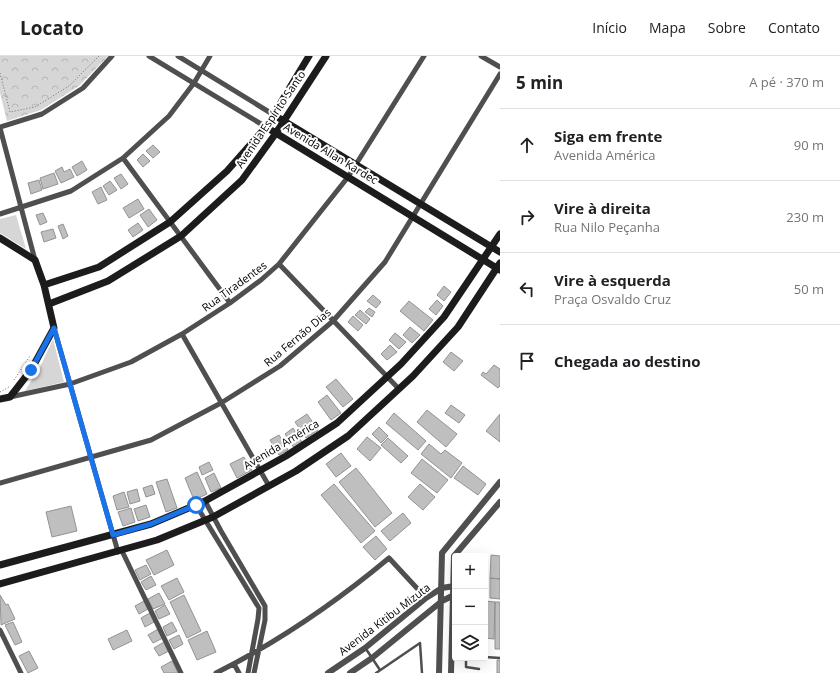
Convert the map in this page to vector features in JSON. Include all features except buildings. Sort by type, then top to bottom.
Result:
[{"type":"main road","name":"Avenida Espírito Santo","points":[[44,285],[99,267],[170,222],[227,171],[266,127],[310,56]]},
{"type":"main road","name":"Avenida Espírito Santo","points":[[48,304],[108,281],[181,236],[242,180],[276,133],[326,56]]},
{"type":"main road","name":"Avenida Allan Kardec","points":[[274,115],[500,252]]},
{"type":"main road","name":"Avenida Allan Kardec","points":[[266,127],[413,217],[499,267]]},
{"type":"main road","name":"Avenida América","points":[[0,565],[151,524],[206,501],[261,471],[337,423],[386,377],[444,317],[500,234]]},
{"type":"main road","points":[[0,238],[35,260],[44,285],[54,328],[31,370],[10,397],[0,399]]},
{"type":"main road","points":[[0,584],[157,540],[213,517],[296,471],[348,436],[399,389],[458,327],[499,267]]},
{"type":"street","points":[[35,260],[0,128],[42,114],[82,88],[112,56]]},
{"type":"street","name":"Avenida Allan Kardec","points":[[149,56],[266,127]]},
{"type":"street","name":"Avenida Allan Kardec","points":[[178,56],[274,115]]},
{"type":"street","points":[[0,214],[70,191],[123,158],[169,116],[194,83],[210,56]]},
{"type":"street","name":"Rua Tiradentes","points":[[10,397],[70,384],[130,362],[182,334],[230,303],[279,264],[348,177],[424,56]]},
{"type":"street","points":[[481,56],[500,68]]},
{"type":"street","name":"Rua Fernão Dias","points":[[0,483],[151,440],[221,402],[280,366],[333,321],[385,262],[422,204],[500,74]]},
{"type":"street","points":[[123,158],[230,303]]},
{"type":"street","points":[[279,264],[399,389]]},
{"type":"street","points":[[54,328],[113,535],[181,673]]},
{"type":"street","points":[[182,334],[269,486]]},
{"type":"street","points":[[439,673],[442,553],[500,482]]},
{"type":"street","points":[[206,501],[213,517],[265,606],[265,620],[254,673]]},
{"type":"street","points":[[457,553],[500,502]]},
{"type":"street","points":[[483,504],[493,511]]},
{"type":"street","points":[[196,505],[259,608],[248,673]]},
{"type":"street","points":[[216,673],[234,664],[320,612],[389,558],[426,598]]},
{"type":"street","name":"Avenida Kitibu Mizuta","points":[[328,673],[365,648],[426,598],[442,588],[452,586]]},
{"type":"street","points":[[350,673],[372,658],[442,601],[452,596]]},
{"type":"street","points":[[0,630],[21,673]]},
{"type":"street","points":[[451,673],[453,661]]},
{"type":"street","points":[[234,664],[239,673]]},
{"type":"lane","points":[[376,673],[420,643],[422,673]]},
{"type":"lane","points":[[365,648],[380,670]]},
{"type":"lane","points":[[488,657],[500,658]]},
{"type":"lane","points":[[466,661],[466,667],[479,669]]},
{"type":"path","points":[[0,72],[10,112],[36,107],[69,86],[99,56]]},
{"type":"path","points":[[14,380],[32,354]]},
{"type":"path","points":[[0,392],[10,386]]},
{"type":"green space","points":[[0,56],[108,56],[79,86],[41,110],[7,121],[0,93]]},
{"type":"green space","points":[[16,215],[26,249],[0,233],[0,219]]},
{"type":"green space","points":[[53,339],[64,382],[25,391],[41,365]]},
{"type":"route","points":[[31,370],[54,328],[113,535],[151,524],[196,505]]}]
